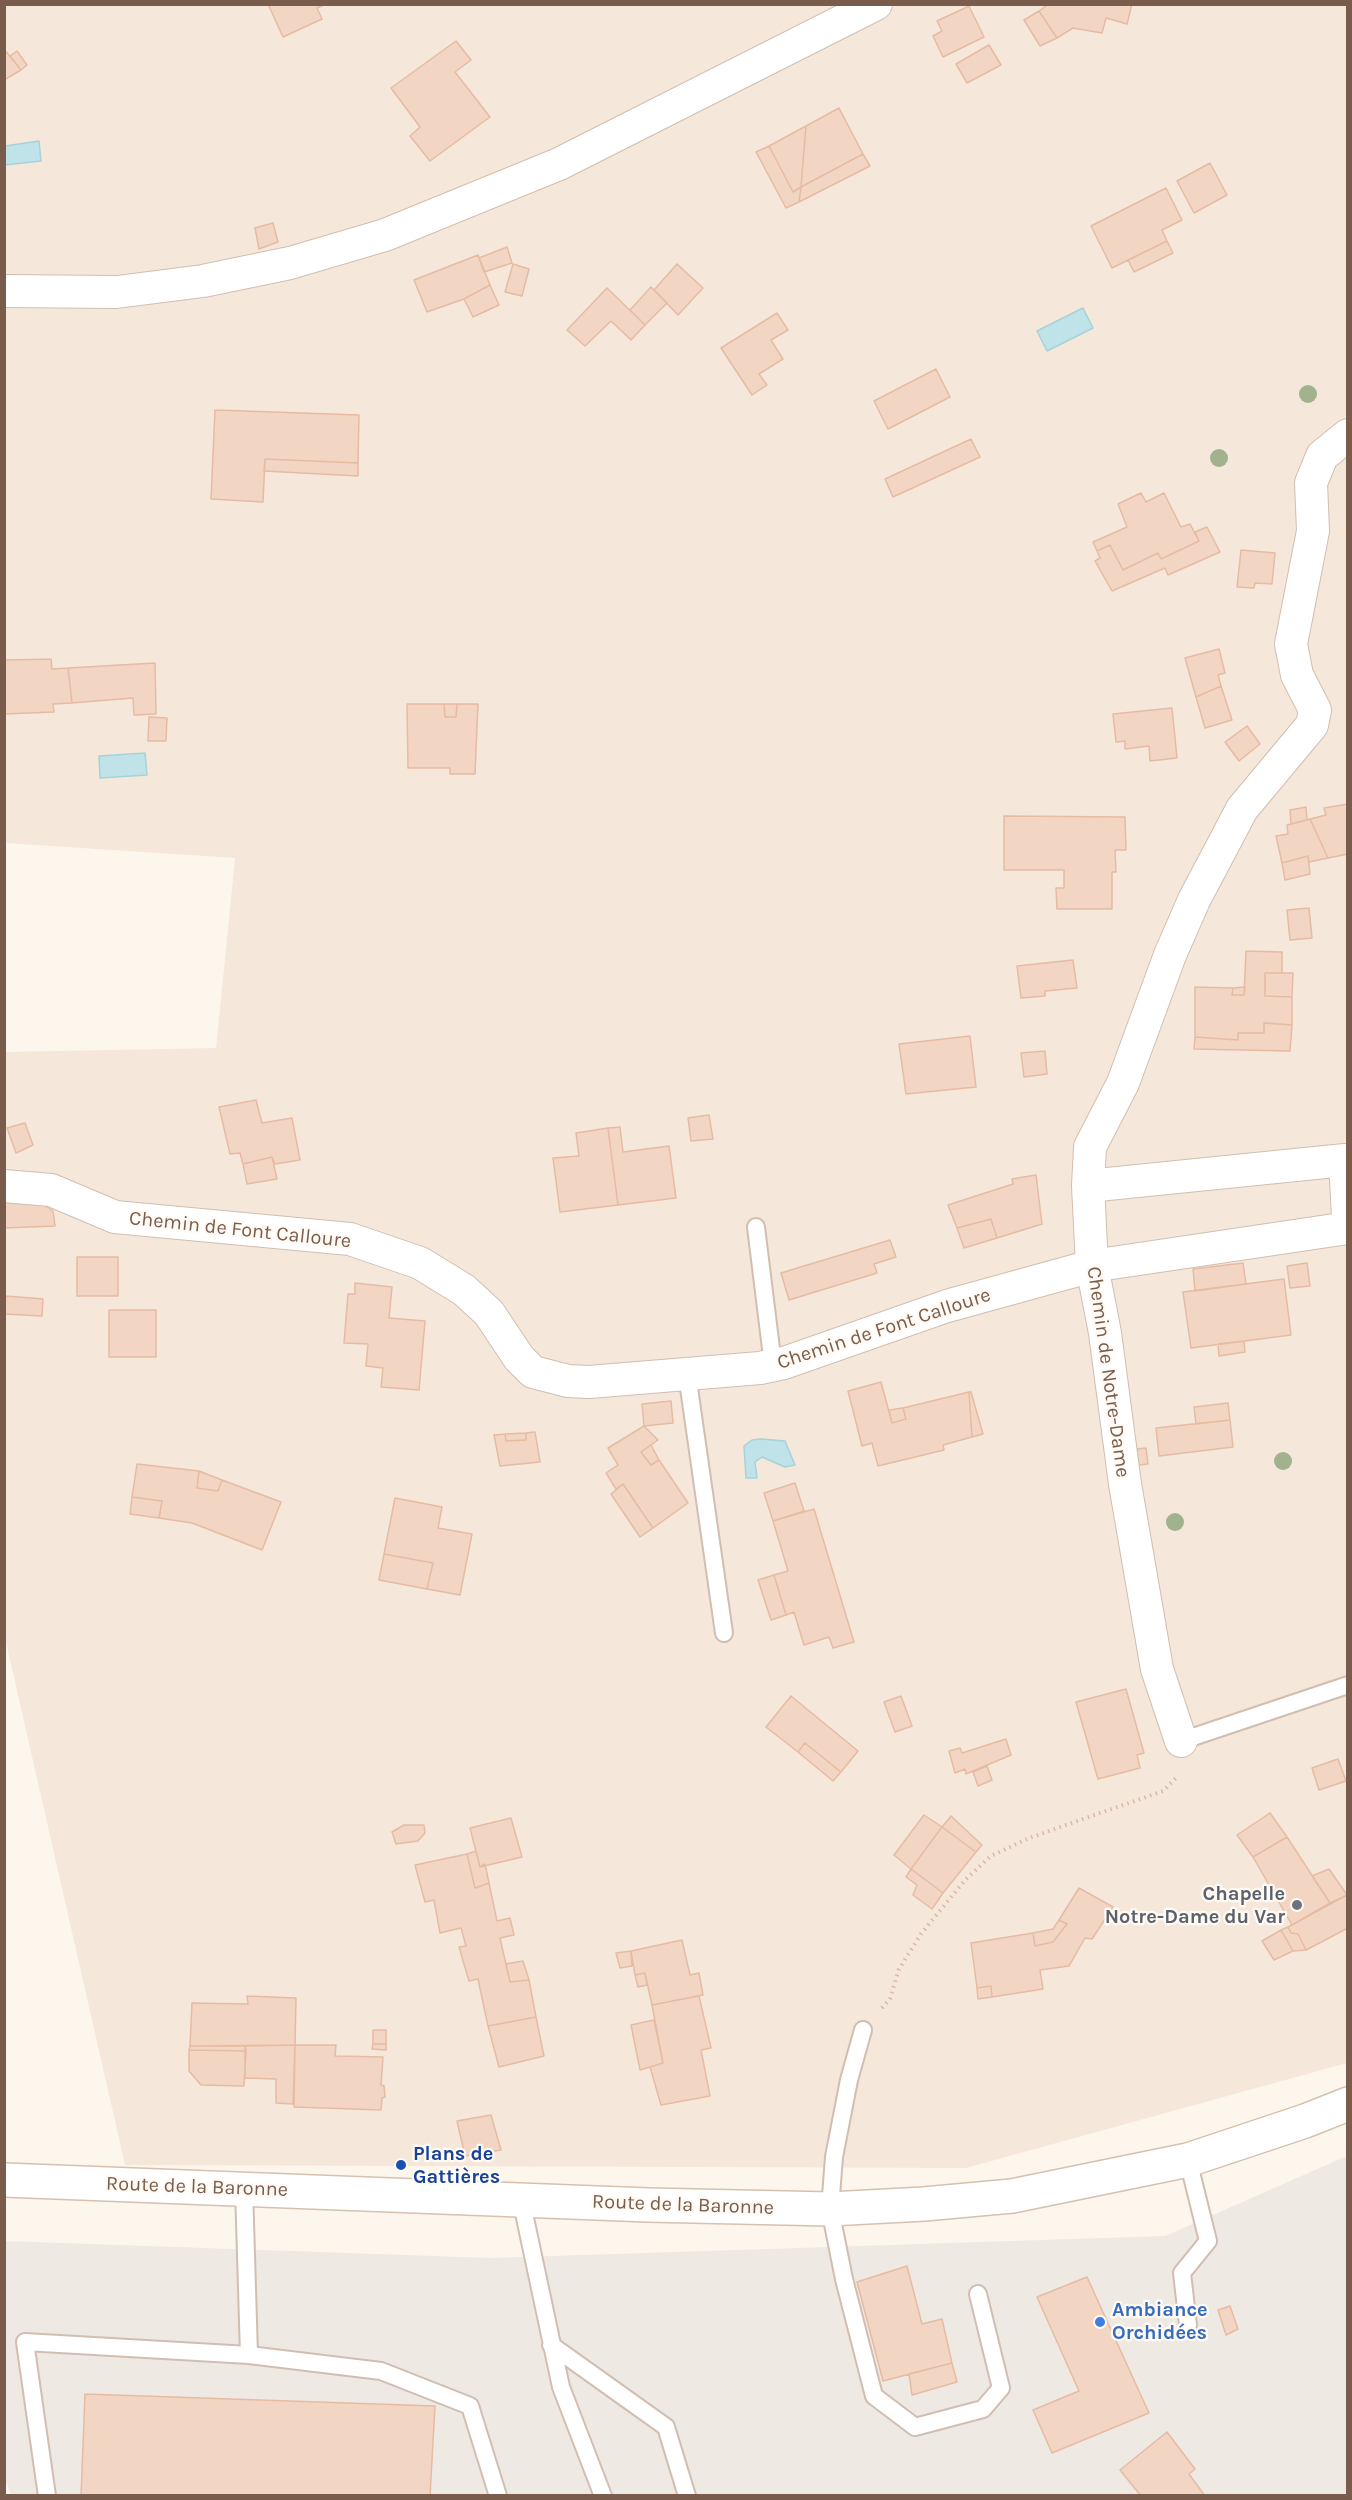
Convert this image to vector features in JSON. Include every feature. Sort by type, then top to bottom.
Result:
[{"type":"main road","name":"Route de la Baronne","points":[[4,2180],[830,2209],[924,2204],[1012,2196],[1188,2160],[1305,2121],[1347,2104]]},
{"type":"street","points":[[4,291],[117,292],[203,281],[290,263],[385,235],[559,164],[876,4]]},
{"type":"street","name":"Chemin de Notre-Dame","points":[[1181,1741],[1157,1669],[1125,1484],[1105,1333],[1092,1266],[1088,1186],[1090,1147],[1124,1083],[1170,955],[1194,900],[1242,809],[1312,725],[1315,710],[1297,675],[1291,644],[1313,531],[1311,483],[1322,456],[1347,435]]},
{"type":"street","points":[[1088,1186],[1346,1160],[1347,1218]]},
{"type":"street","name":"Chemin de Font Calloure","points":[[4,1186],[51,1190],[115,1217],[350,1239],[420,1263],[464,1290],[489,1313],[519,1358],[533,1372],[568,1381],[589,1382],[773,1365],[947,1306],[1092,1266],[1347,1228]]},
{"type":"lane","points":[[756,1227],[773,1365]]},
{"type":"lane","points":[[687,1374],[724,1633]]},
{"type":"lane","points":[[1181,1741],[1347,1685]]},
{"type":"lane","points":[[863,2030],[849,2080],[834,2157],[830,2209],[843,2279],[874,2396],[915,2427],[983,2409],[1001,2388],[978,2294]]},
{"type":"lane","points":[[1188,2160],[1208,2241],[1182,2273],[1188,2325]]},
{"type":"lane","points":[[244,2188],[249,2355]]},
{"type":"lane","points":[[521,2199],[561,2388],[603,2496]]},
{"type":"lane","points":[[47,2496],[26,2342],[249,2355],[381,2371],[470,2406],[498,2496]]},
{"type":"lane","points":[[551,2345],[666,2427],[687,2496]]},
{"type":"path","points":[[863,2030],[890,1999],[899,1969],[921,1934],[965,1880],[982,1864],[991,1856],[1029,1838],[1163,1791],[1181,1772],[1181,1741]]},
{"type":"shaded area","points":[[5,5],[1347,5],[1347,2063],[966,2168],[125,2165],[5,1638],[4,1052],[216,1048],[235,858],[5,843]]},
{"type":"shaded area","points":[[1347,2156],[1347,2495],[11,2495],[4,2477],[4,2241],[491,2258],[1165,2236]]},
{"type":"water","points":[[39,141],[41,161],[5,165],[5,146]]},
{"type":"water","points":[[1083,308],[1093,328],[1047,351],[1037,331]]},
{"type":"water","points":[[145,753],[147,775],[100,778],[99,756]]},
{"type":"water","points":[[752,1440],[785,1441],[795,1465],[785,1467],[762,1457],[755,1462],[757,1478],[746,1478],[744,1446]]},
{"type":"building","points":[[268,4],[326,4],[317,8],[322,19],[283,37]]},
{"type":"building","points":[[1049,4],[1132,4],[1127,24],[1106,18],[1102,33],[1073,28],[1057,38],[1039,11]]},
{"type":"building","points":[[969,6],[984,37],[943,57],[933,36],[942,31],[937,21]]},
{"type":"building","points":[[1039,11],[1057,38],[1040,46],[1024,20]]},
{"type":"building","points":[[456,41],[471,60],[455,72],[490,117],[430,161],[410,136],[420,127],[391,88]]},
{"type":"building","points":[[989,45],[1001,65],[967,83],[956,64]]},
{"type":"building","points":[[4,49],[21,70],[4,80]]},
{"type":"building","points":[[17,51],[27,65],[21,70],[10,56]]},
{"type":"building","points":[[839,108],[863,154],[801,187],[806,126]]},
{"type":"building","points":[[806,126],[801,187],[793,192],[769,146]]},
{"type":"building","points":[[769,146],[793,192],[801,187],[799,202],[786,208],[756,152]]},
{"type":"building","points":[[863,154],[870,166],[799,202],[801,187]]},
{"type":"building","points":[[1210,163],[1227,195],[1194,213],[1177,181]]},
{"type":"building","points":[[1166,188],[1182,220],[1162,230],[1167,241],[1112,268],[1091,226]]},
{"type":"building","points":[[273,223],[278,242],[259,249],[255,228]]},
{"type":"building","points":[[1167,241],[1173,253],[1134,272],[1128,260]]},
{"type":"building","points":[[507,247],[512,263],[484,272],[479,258]]},
{"type":"building","points":[[478,255],[490,285],[464,299],[427,312],[414,280]]},
{"type":"building","points":[[513,264],[529,269],[522,296],[505,292]]},
{"type":"building","points":[[677,264],[703,288],[678,315],[654,290]]},
{"type":"building","points":[[490,285],[499,305],[473,317],[464,299]]},
{"type":"building","points":[[651,287],[667,303],[645,325],[630,310]]},
{"type":"building","points":[[607,288],[645,325],[631,340],[611,321],[585,346],[567,330]]},
{"type":"building","points":[[777,313],[788,330],[771,340],[783,359],[759,374],[767,385],[752,395],[721,348]]},
{"type":"building","points":[[936,369],[950,397],[888,429],[874,401]]},
{"type":"building","points":[[215,410],[359,415],[358,463],[265,459],[263,502],[211,499]]},
{"type":"building","points":[[971,439],[980,457],[893,497],[885,479]]},
{"type":"building","points":[[265,459],[358,463],[358,476],[264,471]]},
{"type":"building","points":[[1141,493],[1146,502],[1164,493],[1181,527],[1190,524],[1199,541],[1161,559],[1158,553],[1123,570],[1110,545],[1097,551],[1093,542],[1127,527],[1118,504]]},
{"type":"building","points":[[1207,527],[1220,552],[1168,575],[1165,568],[1112,591],[1095,561],[1100,558],[1097,551],[1110,545],[1123,570],[1158,553],[1161,559],[1199,541],[1195,532]]},
{"type":"building","points":[[1241,550],[1275,553],[1272,584],[1255,583],[1254,588],[1237,587]]},
{"type":"building","points":[[1219,649],[1225,673],[1218,675],[1221,686],[1196,697],[1185,658]]},
{"type":"building","points":[[51,659],[52,669],[68,668],[72,703],[53,704],[54,712],[4,714],[4,660]]},
{"type":"building","points":[[155,663],[156,714],[134,715],[133,698],[72,703],[68,668]]},
{"type":"building","points":[[1221,686],[1232,720],[1205,728],[1196,697]]},
{"type":"building","points":[[407,704],[444,704],[445,717],[456,717],[457,704],[478,704],[475,774],[450,774],[450,768],[408,768]]},
{"type":"building","points":[[444,704],[457,704],[456,717],[445,717]]},
{"type":"building","points":[[1172,708],[1177,758],[1150,761],[1149,746],[1125,749],[1125,741],[1116,742],[1113,714]]},
{"type":"building","points":[[149,717],[167,718],[166,741],[148,741]]},
{"type":"building","points":[[1247,726],[1260,744],[1239,761],[1225,742]]},
{"type":"building","points":[[1348,804],[1348,854],[1328,858],[1310,819],[1326,815],[1324,808]]},
{"type":"building","points":[[1306,807],[1307,820],[1291,824],[1290,810]]},
{"type":"building","points":[[1004,816],[1125,817],[1126,850],[1115,850],[1116,872],[1112,872],[1112,909],[1057,909],[1056,888],[1064,888],[1064,870],[1004,870]]},
{"type":"building","points":[[1310,819],[1328,858],[1309,862],[1308,856],[1282,863],[1276,836],[1288,834],[1287,825]]},
{"type":"building","points":[[1308,856],[1310,874],[1285,880],[1282,863]]},
{"type":"building","points":[[1309,908],[1312,938],[1290,940],[1287,910]]},
{"type":"building","points":[[1246,951],[1282,952],[1282,973],[1265,973],[1265,996],[1292,997],[1292,1025],[1264,1023],[1264,1033],[1238,1033],[1238,1040],[1195,1037],[1195,987],[1233,988],[1232,995],[1244,995]]},
{"type":"building","points":[[1073,960],[1077,988],[1045,991],[1045,996],[1021,998],[1017,966]]},
{"type":"building","points":[[1265,973],[1293,973],[1292,997],[1265,996]]},
{"type":"building","points":[[1245,987],[1244,995],[1232,995],[1233,988]]},
{"type":"building","points":[[1264,1023],[1292,1025],[1290,1051],[1194,1049],[1195,1037],[1238,1040],[1238,1033],[1264,1033]]},
{"type":"building","points":[[970,1036],[976,1087],[906,1094],[899,1044]]},
{"type":"building","points":[[1045,1051],[1047,1074],[1024,1077],[1021,1053]]},
{"type":"building","points":[[256,1100],[262,1123],[292,1118],[300,1160],[275,1164],[272,1157],[243,1164],[240,1153],[230,1154],[219,1107]]},
{"type":"building","points":[[709,1115],[713,1139],[691,1141],[688,1118]]},
{"type":"building","points":[[25,1123],[33,1145],[16,1153],[7,1128]]},
{"type":"building","points":[[620,1127],[623,1152],[669,1146],[676,1198],[618,1205],[608,1128]]},
{"type":"building","points":[[608,1128],[618,1205],[560,1212],[553,1158],[579,1156],[576,1133]]},
{"type":"building","points":[[272,1157],[277,1179],[247,1184],[243,1164]]},
{"type":"building","points":[[1036,1175],[1042,1224],[997,1238],[991,1219],[957,1228],[948,1205],[1013,1184],[1012,1179]]},
{"type":"building","points":[[4,1202],[40,1202],[53,1211],[55,1226],[4,1228]]},
{"type":"building","points":[[991,1219],[997,1238],[964,1248],[957,1228]]},
{"type":"building","points":[[890,1240],[896,1257],[874,1264],[877,1273],[789,1300],[781,1273]]},
{"type":"building","points":[[77,1257],[118,1257],[118,1296],[77,1296]]},
{"type":"building","points":[[1243,1263],[1246,1284],[1195,1291],[1193,1269]]},
{"type":"building","points":[[1307,1263],[1310,1286],[1290,1288],[1287,1266]]},
{"type":"building","points":[[1284,1279],[1291,1335],[1191,1348],[1183,1292]]},
{"type":"building","points":[[355,1283],[392,1287],[389,1318],[425,1321],[419,1390],[381,1387],[383,1368],[366,1366],[368,1344],[344,1343],[348,1294],[355,1294]]},
{"type":"building","points":[[6,1296],[43,1299],[42,1316],[4,1314]]},
{"type":"building","points":[[109,1310],[156,1310],[156,1357],[109,1357]]},
{"type":"building","points":[[1244,1341],[1245,1352],[1219,1356],[1218,1344]]},
{"type":"building","points":[[881,1382],[892,1423],[906,1419],[903,1408],[969,1392],[972,1437],[943,1445],[944,1450],[878,1466],[872,1443],[862,1446],[848,1391]]},
{"type":"building","points":[[969,1392],[971,1392],[983,1434],[972,1437]]},
{"type":"building","points":[[671,1401],[673,1423],[644,1426],[642,1404]]},
{"type":"building","points":[[1228,1403],[1230,1420],[1196,1424],[1194,1407]]},
{"type":"building","points":[[903,1408],[906,1419],[892,1423],[889,1410]]},
{"type":"building","points":[[1230,1420],[1233,1447],[1159,1456],[1156,1428]]},
{"type":"building","points":[[644,1426],[658,1440],[641,1452],[651,1465],[659,1460],[688,1503],[653,1528],[623,1484],[616,1489],[606,1473],[618,1465],[608,1448]]},
{"type":"building","points":[[535,1432],[540,1462],[500,1466],[494,1435],[505,1434],[506,1441],[526,1440],[526,1433]]},
{"type":"building","points":[[526,1433],[526,1440],[506,1441],[505,1434]]},
{"type":"building","points":[[651,1445],[659,1460],[651,1465],[641,1452]]},
{"type":"building","points":[[1146,1448],[1148,1464],[1131,1466],[1128,1450]]},
{"type":"building","points":[[137,1464],[199,1471],[197,1488],[218,1491],[222,1480],[281,1502],[262,1550],[192,1523],[159,1518],[162,1501],[132,1497]]},
{"type":"building","points":[[199,1471],[222,1480],[218,1491],[197,1488]]},
{"type":"building","points":[[795,1483],[804,1511],[773,1521],[764,1493]]},
{"type":"building","points":[[623,1484],[653,1528],[640,1537],[611,1494]]},
{"type":"building","points":[[132,1497],[162,1501],[159,1518],[130,1514]]},
{"type":"building","points":[[395,1498],[442,1507],[438,1528],[472,1534],[460,1595],[427,1589],[433,1563],[384,1554]]},
{"type":"building","points":[[814,1509],[854,1642],[833,1648],[829,1637],[804,1645],[794,1612],[786,1615],[774,1575],[788,1571],[773,1521]]},
{"type":"building","points":[[384,1554],[433,1563],[427,1589],[379,1580]]},
{"type":"building","points":[[774,1575],[786,1615],[771,1620],[758,1580]]},
{"type":"building","points":[[1126,1689],[1144,1753],[1137,1755],[1140,1768],[1098,1779],[1076,1702]]},
{"type":"building","points":[[791,1696],[858,1751],[841,1772],[805,1743],[798,1752],[766,1727]]},
{"type":"building","points":[[901,1696],[912,1726],[895,1732],[884,1702]]},
{"type":"building","points":[[1006,1739],[1011,1755],[966,1774],[965,1769],[955,1773],[949,1751],[960,1748],[962,1753]]},
{"type":"building","points":[[805,1743],[841,1772],[833,1781],[798,1752]]},
{"type":"building","points":[[1338,1759],[1346,1781],[1319,1790],[1312,1768]]},
{"type":"building","points":[[987,1766],[992,1780],[978,1786],[973,1772]]},
{"type":"building","points":[[1270,1813],[1287,1837],[1253,1857],[1237,1835]]},
{"type":"building","points":[[924,1815],[942,1827],[911,1869],[894,1855]]},
{"type":"building","points":[[951,1816],[982,1845],[976,1852],[942,1827]]},
{"type":"building","points":[[511,1818],[522,1857],[480,1867],[470,1828]]},
{"type":"building","points":[[404,1825],[424,1825],[425,1833],[418,1841],[396,1844],[392,1832]]},
{"type":"building","points":[[942,1827],[976,1852],[943,1893],[911,1869]]},
{"type":"building","points":[[1287,1837],[1330,1903],[1292,1925],[1253,1857]]},
{"type":"building","points":[[476,1851],[480,1867],[485,1864],[489,1883],[475,1888],[467,1854]]},
{"type":"building","points":[[467,1854],[475,1888],[489,1883],[497,1921],[510,1918],[514,1935],[500,1938],[510,1982],[529,1980],[536,2017],[488,2026],[478,1979],[469,1981],[459,1947],[466,1946],[461,1928],[440,1933],[434,1900],[425,1902],[415,1865]]},
{"type":"building","points":[[911,1869],[943,1893],[932,1909],[913,1895],[917,1885],[906,1877]]},
{"type":"building","points":[[1329,1869],[1347,1895],[1330,1903],[1312,1876]]},
{"type":"building","points":[[1079,1888],[1113,1907],[1092,1939],[1085,1938],[1069,1966],[1040,1970],[1043,1989],[992,1997],[991,1986],[977,1988],[971,1943],[1033,1933],[1035,1946],[1053,1942],[1067,1924],[1059,1920]]},
{"type":"building","points":[[1347,1895],[1348,1928],[1306,1950],[1298,1934],[1291,1933],[1288,1927]]},
{"type":"building","points":[[1059,1920],[1067,1924],[1053,1942],[1035,1946],[1033,1933],[1053,1929]]},
{"type":"building","points":[[1288,1927],[1291,1933],[1298,1934],[1306,1950],[1293,1951],[1281,1930]]},
{"type":"building","points":[[1281,1930],[1293,1951],[1274,1960],[1262,1941]]},
{"type":"building","points":[[682,1940],[690,1975],[699,1973],[703,1995],[652,2005],[645,1973],[635,1975],[631,1951]]},
{"type":"building","points":[[631,1951],[632,1966],[620,1968],[616,1953]]},
{"type":"building","points":[[523,1961],[529,1980],[510,1982],[506,1964]]},
{"type":"building","points":[[645,1973],[647,1985],[638,1987],[635,1975]]},
{"type":"building","points":[[991,1986],[992,1997],[978,1999],[977,1988]]},
{"type":"building","points":[[247,1996],[296,1998],[295,2045],[190,2046],[192,2003],[248,2004]]},
{"type":"building","points":[[699,1996],[711,2048],[701,2050],[710,2096],[661,2105],[650,2067],[663,2063],[652,2005]]},
{"type":"building","points":[[536,2017],[544,2056],[499,2067],[488,2026]]},
{"type":"building","points":[[654,2020],[663,2063],[640,2070],[631,2025]]},
{"type":"building","points":[[373,2030],[386,2030],[386,2044],[373,2044]]},
{"type":"building","points":[[373,2044],[386,2044],[386,2050],[372,2049]]},
{"type":"building","points":[[295,2045],[293,2104],[276,2103],[276,2079],[245,2078],[245,2046]]},
{"type":"building","points":[[295,2045],[336,2045],[335,2056],[383,2057],[381,2085],[384,2086],[385,2097],[382,2098],[381,2110],[294,2107]]},
{"type":"building","points":[[190,2046],[245,2046],[246,2051],[189,2050]]},
{"type":"building","points":[[189,2050],[246,2051],[244,2086],[201,2085],[189,2071]]},
{"type":"building","points":[[491,2115],[501,2150],[465,2156],[457,2121]]},
{"type":"building","points":[[907,2266],[922,2324],[942,2319],[952,2363],[883,2381],[857,2282]]},
{"type":"building","points":[[1087,2277],[1149,2413],[1052,2453],[1033,2410],[1079,2391],[1037,2297]]},
{"type":"building","points":[[1230,2306],[1238,2329],[1226,2335],[1218,2310]]},
{"type":"building","points":[[952,2363],[957,2382],[912,2395],[909,2374]]},
{"type":"building","points":[[85,2394],[435,2406],[430,2496],[81,2496]]},
{"type":"building","points":[[1167,2432],[1195,2469],[1189,2474],[1205,2496],[1141,2496],[1120,2470]]},
{"type":"place","name":"Chapelle Notre-Dame du Var","points":[[1297,1905]]},
{"type":"place","name":"Plans de Gattières","points":[[401,2165]]},
{"type":"place","name":"Ambiance Orchidées","points":[[1100,2322]]}]
